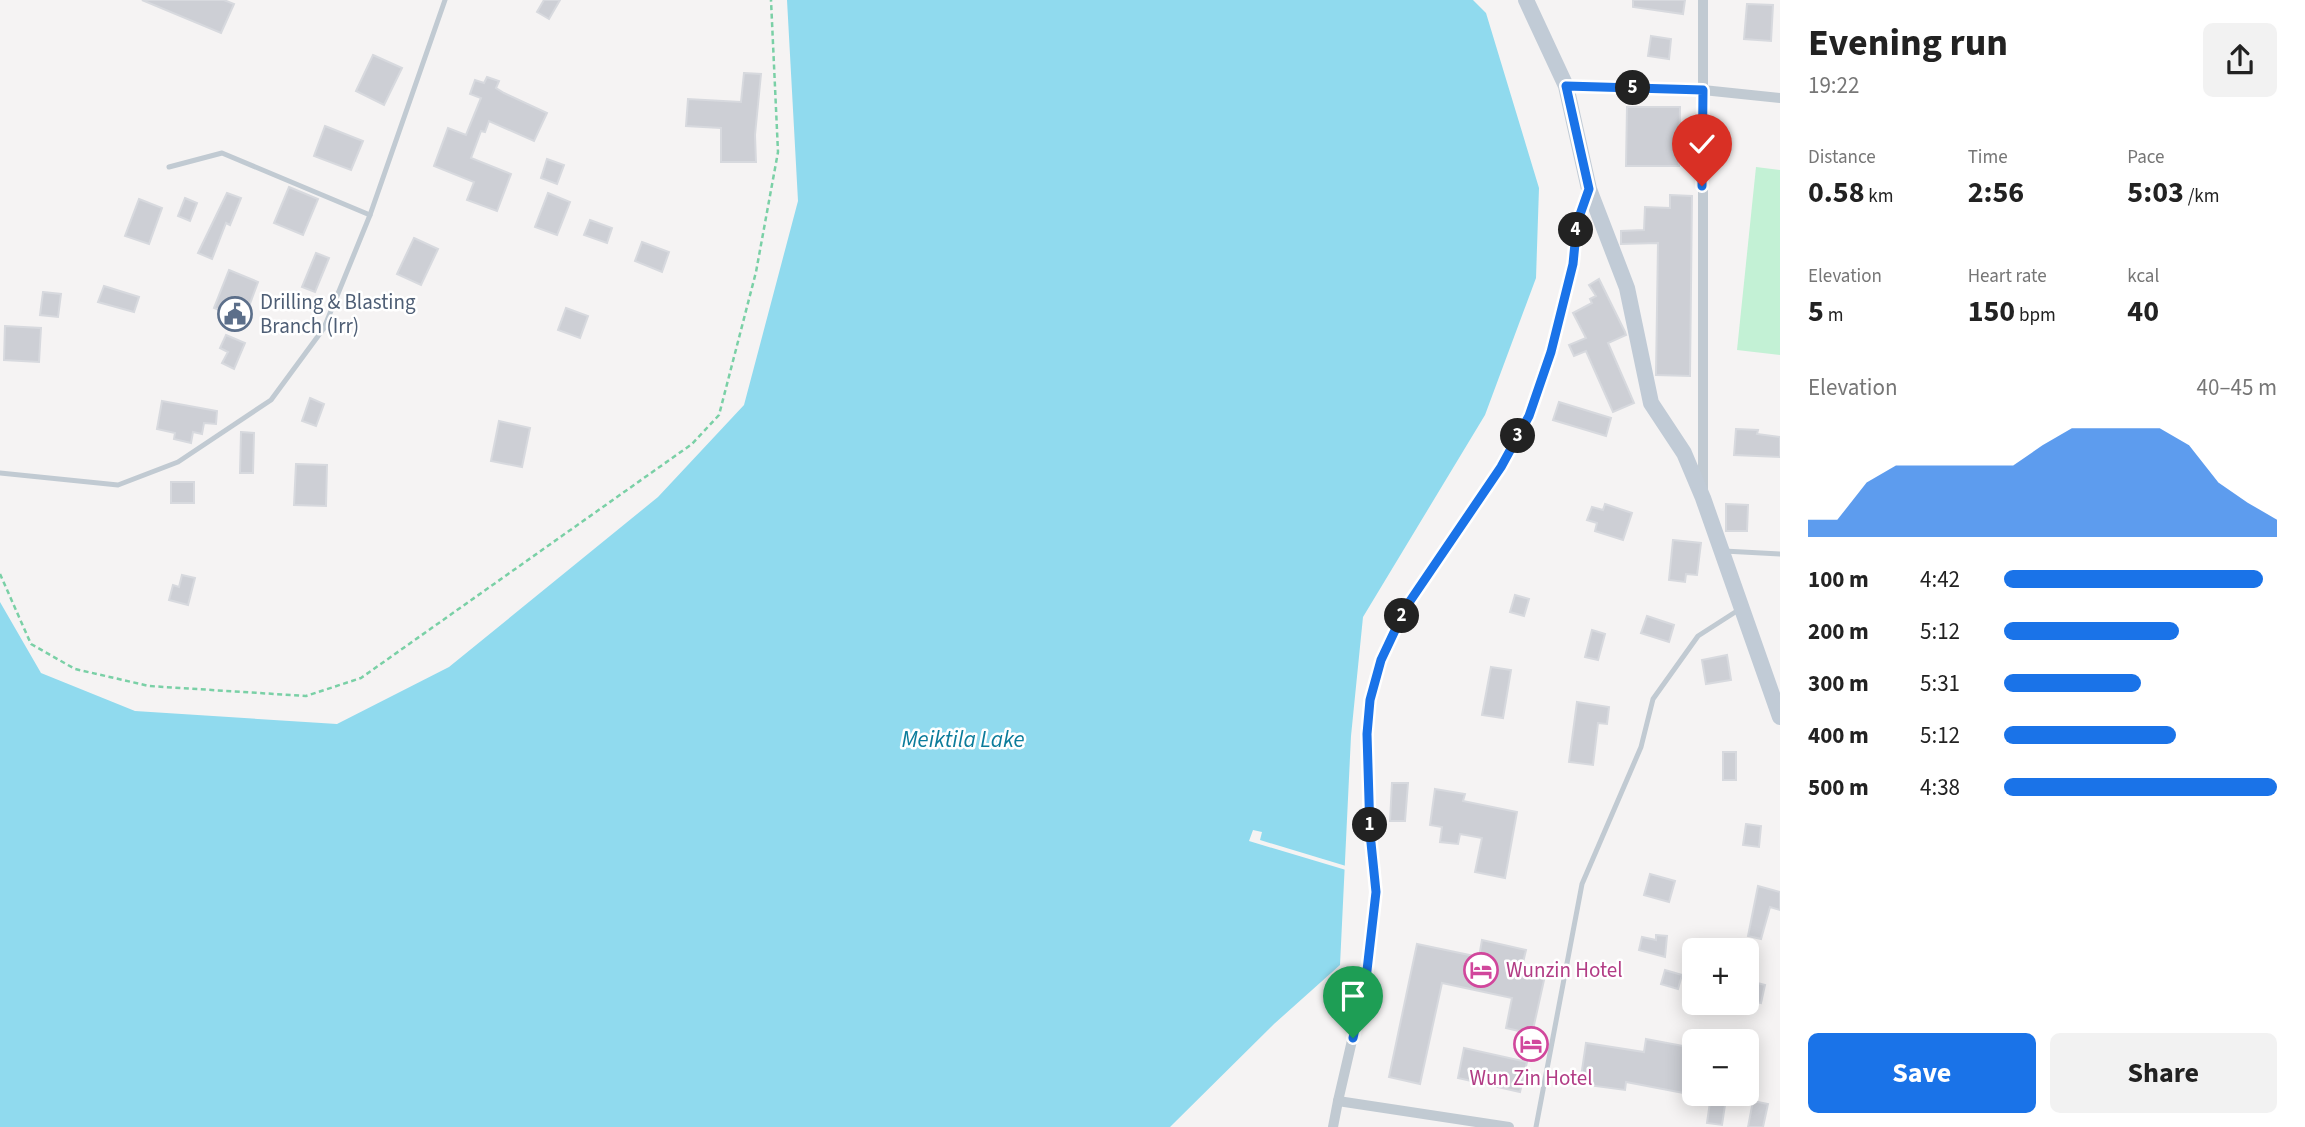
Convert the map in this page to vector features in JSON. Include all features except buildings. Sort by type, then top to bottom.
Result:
[{"type":"street","points":[[1526,0],[1566,86],[1589,189],[1627,288],[1651,403],[1684,453],[1703,498],[1780,717]]},
{"type":"street","points":[[1703,0],[1703,498]]},
{"type":"street","points":[[1566,86],[1703,90],[1780,98]]},
{"type":"street","points":[[1333,1127],[1366,979],[1376,892],[1367,734],[1370,700],[1377,673],[1406,607],[1501,467],[1529,416],[1563,310],[1573,264],[1577,223],[1589,189]]},
{"type":"street","points":[[1338,1101],[1509,1127]]},
{"type":"lane","points":[[0,473],[118,485],[178,462],[271,400],[324,328],[370,215],[445,0]]},
{"type":"lane","points":[[169,167],[222,153],[370,215]]},
{"type":"lane","points":[[1721,551],[1780,554]]},
{"type":"lane","points":[[1536,1127],[1582,884],[1641,747],[1653,699],[1698,636],[1743,608]]},
{"type":"path","points":[[0,574],[31,644],[75,670],[149,687],[306,696],[361,678],[692,444],[719,415],[756,272],[778,152],[771,0]]},
{"type":"green space","points":[[1756,167],[1780,170],[1780,355],[1737,350]]},
{"type":"water","name":"Meiktila Lake","points":[[787,0],[1473,0],[1486,13],[1539,188],[1536,278],[1485,415],[1363,617],[1351,736],[1340,965],[1274,1024],[1170,1127],[0,1127],[0,602],[41,673],[135,711],[337,724],[449,667],[658,497],[744,405],[798,201]]},
{"type":"pier","points":[[1253,830],[1262,832],[1260,840],[1346,866],[1346,870],[1249,841]]},
{"type":"place","name":"Drilling & Blasting Branch (Irr)","points":[[235,314]]},
{"type":"place","name":"Wunzin Hotel","points":[[1481,970]]},
{"type":"place","name":"Wun Zin Hotel","points":[[1531,1044]]},
{"type":"route","points":[[1353,1038],[1366,979],[1376,892],[1370,833],[1367,734],[1370,700],[1381,660],[1406,607],[1501,467],[1529,416],[1551,352],[1573,264],[1577,223],[1589,189],[1566,86],[1703,90],[1702,186]]}]
